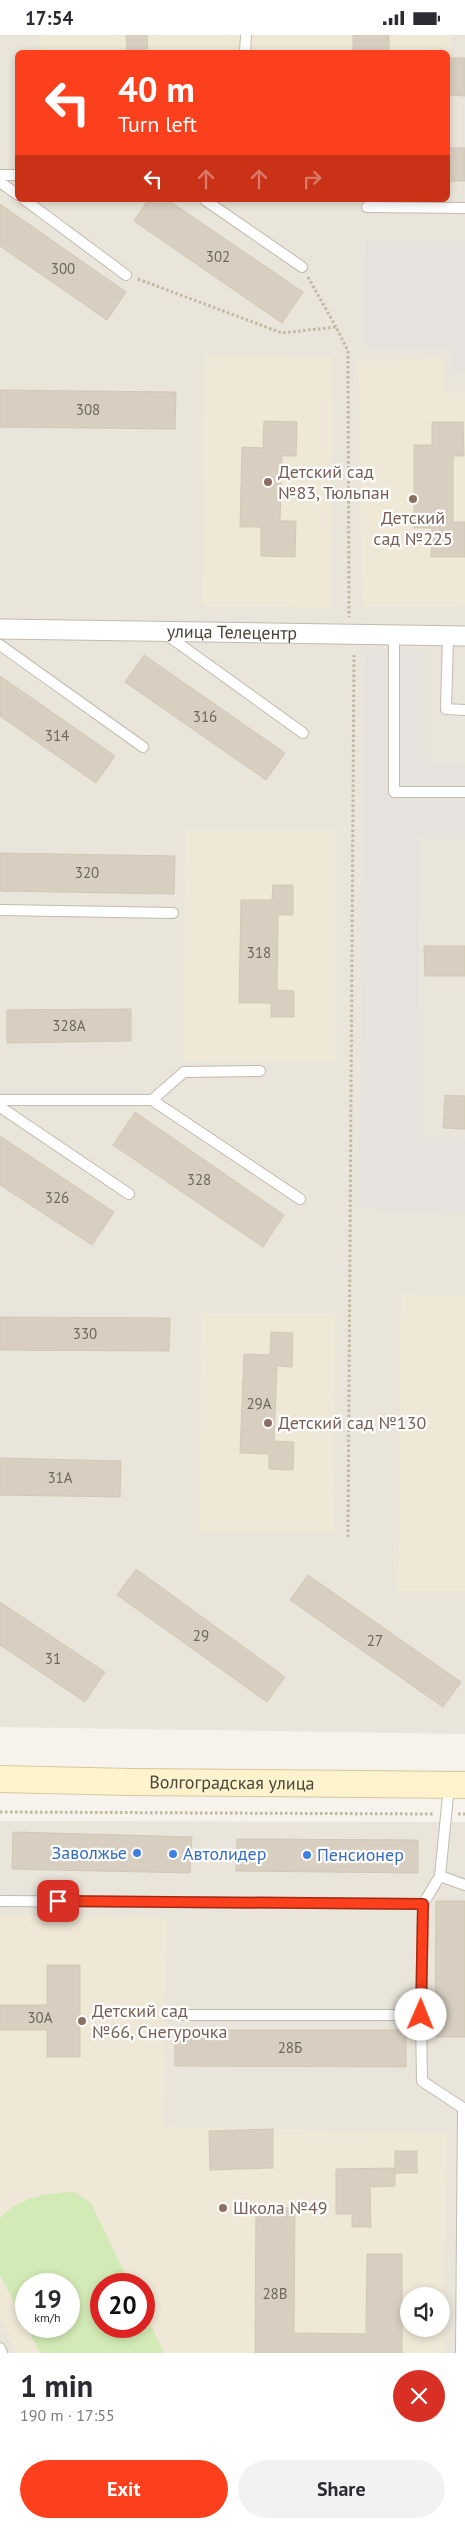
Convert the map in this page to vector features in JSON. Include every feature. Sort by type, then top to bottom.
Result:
[{"type":"main road","name":"Волгоградская улица","points":[[0,1779],[457,1785]]},
{"type":"street","name":"улица Телецентр","points":[[0,629],[456,636]]},
{"type":"lane","points":[[245,50],[246,35]]},
{"type":"lane","points":[[0,175],[15,175]]},
{"type":"lane","points":[[0,182],[15,193]]},
{"type":"lane","points":[[28,202],[126,275]]},
{"type":"lane","points":[[208,202],[302,267]]},
{"type":"lane","points":[[367,207],[465,208]]},
{"type":"lane","points":[[161,631],[303,733]]},
{"type":"lane","points":[[394,635],[394,792],[465,792]]},
{"type":"lane","points":[[456,636],[446,709],[465,710]]},
{"type":"lane","points":[[0,645],[142,747]]},
{"type":"lane","points":[[0,910],[173,913]]},
{"type":"lane","points":[[152,1100],[184,1072],[260,1071]]},
{"type":"lane","points":[[0,1099],[152,1100],[300,1199]]},
{"type":"lane","points":[[0,1107],[129,1194]]},
{"type":"lane","points":[[457,1785],[446,1814],[440,1876],[423,1904],[421,2015],[422,2081],[463,2108],[461,2353]]},
{"type":"lane","points":[[440,1876],[465,1885]]},
{"type":"lane","points":[[0,1901],[423,1904]]},
{"type":"lane","points":[[184,2015],[421,2015]]},
{"type":"lane","points":[[0,2348],[2,2353]]},
{"type":"path","points":[[302,267],[348,351],[350,618]]},
{"type":"path","points":[[126,275],[282,333],[336,327]]},
{"type":"path","points":[[348,1537],[354,655]]},
{"type":"path","points":[[0,1812],[465,1814]]},
{"type":"shaded area","points":[[0,35],[465,35],[465,1734],[0,1727]]},
{"type":"shaded area","points":[[40,35],[451,35],[450,118],[450,50],[40,50]]},
{"type":"shaded area","points":[[365,241],[465,241],[465,370],[452,370],[452,346],[364,345]]},
{"type":"shaded area","name":"Детский сад №83, Тюльпан","points":[[205,355],[333,357],[330,608],[202,606]]},
{"type":"shaded area","name":"Детский сад №225","points":[[445,359],[445,392],[465,392],[465,606],[362,607],[358,360]]},
{"type":"shaded area","points":[[365,650],[426,650],[426,766],[465,766],[465,838],[420,838],[417,1140],[465,1141],[465,1212],[359,1208]]},
{"type":"shaded area","points":[[185,831],[336,831],[336,1062],[184,1062]]},
{"type":"shaded area","points":[[401,1295],[465,1296],[465,1591],[398,1591]]},
{"type":"shaded area","name":"Детский сад №130","points":[[201,1313],[335,1313],[334,1533],[200,1533]]},
{"type":"shaded area","points":[[0,1821],[465,1822],[465,2353],[0,2353]]},
{"type":"shaded area","name":"Школа №49","points":[[0,1915],[167,1918],[163,2127],[447,2133],[445,2287],[400,2287],[400,2337],[444,2337],[444,2353],[16,2353],[0,2318]]},
{"type":"green space","points":[[75,2192],[91,2203],[125,2273],[90,2273],[90,2338],[155,2338],[155,2335],[164,2353],[40,2353],[32,2338],[80,2338],[80,2273],[15,2273],[15,2304],[0,2275],[0,2218],[17,2205],[35,2197]]},
{"type":"building","points":[[126,35],[147,35],[148,50],[127,50]]},
{"type":"building","points":[[353,35],[389,35],[389,50],[353,50]]},
{"type":"building","points":[[450,58],[465,58],[465,96],[450,95]]},
{"type":"building","points":[[450,148],[465,148],[465,181],[450,181]]},
{"type":"building","points":[[147,202],[171,202],[303,292],[282,323],[134,221]]},
{"type":"building","points":[[0,204],[126,292],[107,320],[0,246]]},
{"type":"building","points":[[0,390],[176,392],[175,429],[0,427]]},
{"type":"building","points":[[264,421],[297,422],[296,456],[282,456],[280,521],[296,521],[295,557],[261,556],[261,527],[240,527],[242,447],[263,448]]},
{"type":"building","points":[[432,422],[463,422],[464,456],[453,456],[453,522],[465,522],[465,557],[431,557],[432,528],[414,528],[414,445],[432,445]]},
{"type":"building","points":[[144,655],[285,753],[266,780],[125,682]]},
{"type":"building","points":[[0,676],[115,756],[96,783],[0,716]]},
{"type":"building","points":[[0,853],[175,856],[174,894],[0,891]]},
{"type":"building","points":[[273,885],[293,885],[293,915],[278,915],[277,990],[294,991],[294,1017],[271,1017],[271,1003],[239,1003],[241,900],[272,900]]},
{"type":"building","points":[[424,946],[465,946],[465,976],[425,976]]},
{"type":"building","points":[[131,1009],[131,1041],[7,1043],[7,1010]]},
{"type":"building","points":[[445,1095],[465,1096],[465,1129],[443,1128]]},
{"type":"building","points":[[135,1112],[284,1215],[263,1247],[113,1145]]},
{"type":"building","points":[[0,1136],[114,1212],[92,1245],[0,1185]]},
{"type":"building","points":[[0,1317],[170,1318],[169,1351],[0,1350]]},
{"type":"building","points":[[271,1332],[293,1333],[292,1367],[277,1366],[274,1441],[294,1442],[293,1470],[269,1469],[269,1454],[240,1453],[244,1354],[270,1355]]},
{"type":"building","points":[[0,1458],[121,1461],[120,1497],[0,1495]]},
{"type":"building","points":[[136,1569],[285,1677],[267,1702],[117,1595]]},
{"type":"building","points":[[308,1575],[461,1682],[443,1707],[290,1600]]},
{"type":"building","points":[[0,1602],[105,1672],[85,1702],[0,1645]]},
{"type":"building","points":[[13,1832],[192,1837],[190,1873],[12,1869]]},
{"type":"building","points":[[237,1839],[418,1840],[418,1873],[236,1871]]},
{"type":"building","points":[[436,1901],[465,1901],[465,2037],[435,2037]]},
{"type":"building","points":[[47,1965],[80,1965],[80,2057],[47,2057],[47,2030],[0,2030],[0,2005],[47,2005]]},
{"type":"building","points":[[175,2030],[406,2030],[406,2067],[175,2066]]},
{"type":"building","points":[[273,2129],[273,2168],[210,2170],[209,2131]]},
{"type":"building","points":[[395,2151],[417,2151],[417,2173],[395,2173]]},
{"type":"building","points":[[395,2168],[395,2186],[370,2187],[371,2227],[352,2227],[352,2214],[336,2214],[336,2169]]},
{"type":"building","points":[[256,2207],[295,2208],[294,2333],[366,2334],[367,2254],[402,2254],[400,2337],[402,2337],[402,2353],[255,2353]]},
{"type":"place","name":"Детский сад №83, Тюльпан","points":[[268,482]]},
{"type":"place","name":"Детский сад №225","points":[[413,499]]},
{"type":"place","name":"Детский сад №130","points":[[268,1423]]},
{"type":"place","name":"Заволжье","points":[[137,1853]]},
{"type":"place","name":"Автолидер","points":[[173,1854]]},
{"type":"place","name":"Пенсионер","points":[[307,1855]]},
{"type":"place","name":"Детский сад №66, Снегурочка","points":[[82,2021]]},
{"type":"place","name":"Школа №49","points":[[223,2208]]},
{"type":"route","points":[[58,1901],[423,1904],[421,2015]]}]
